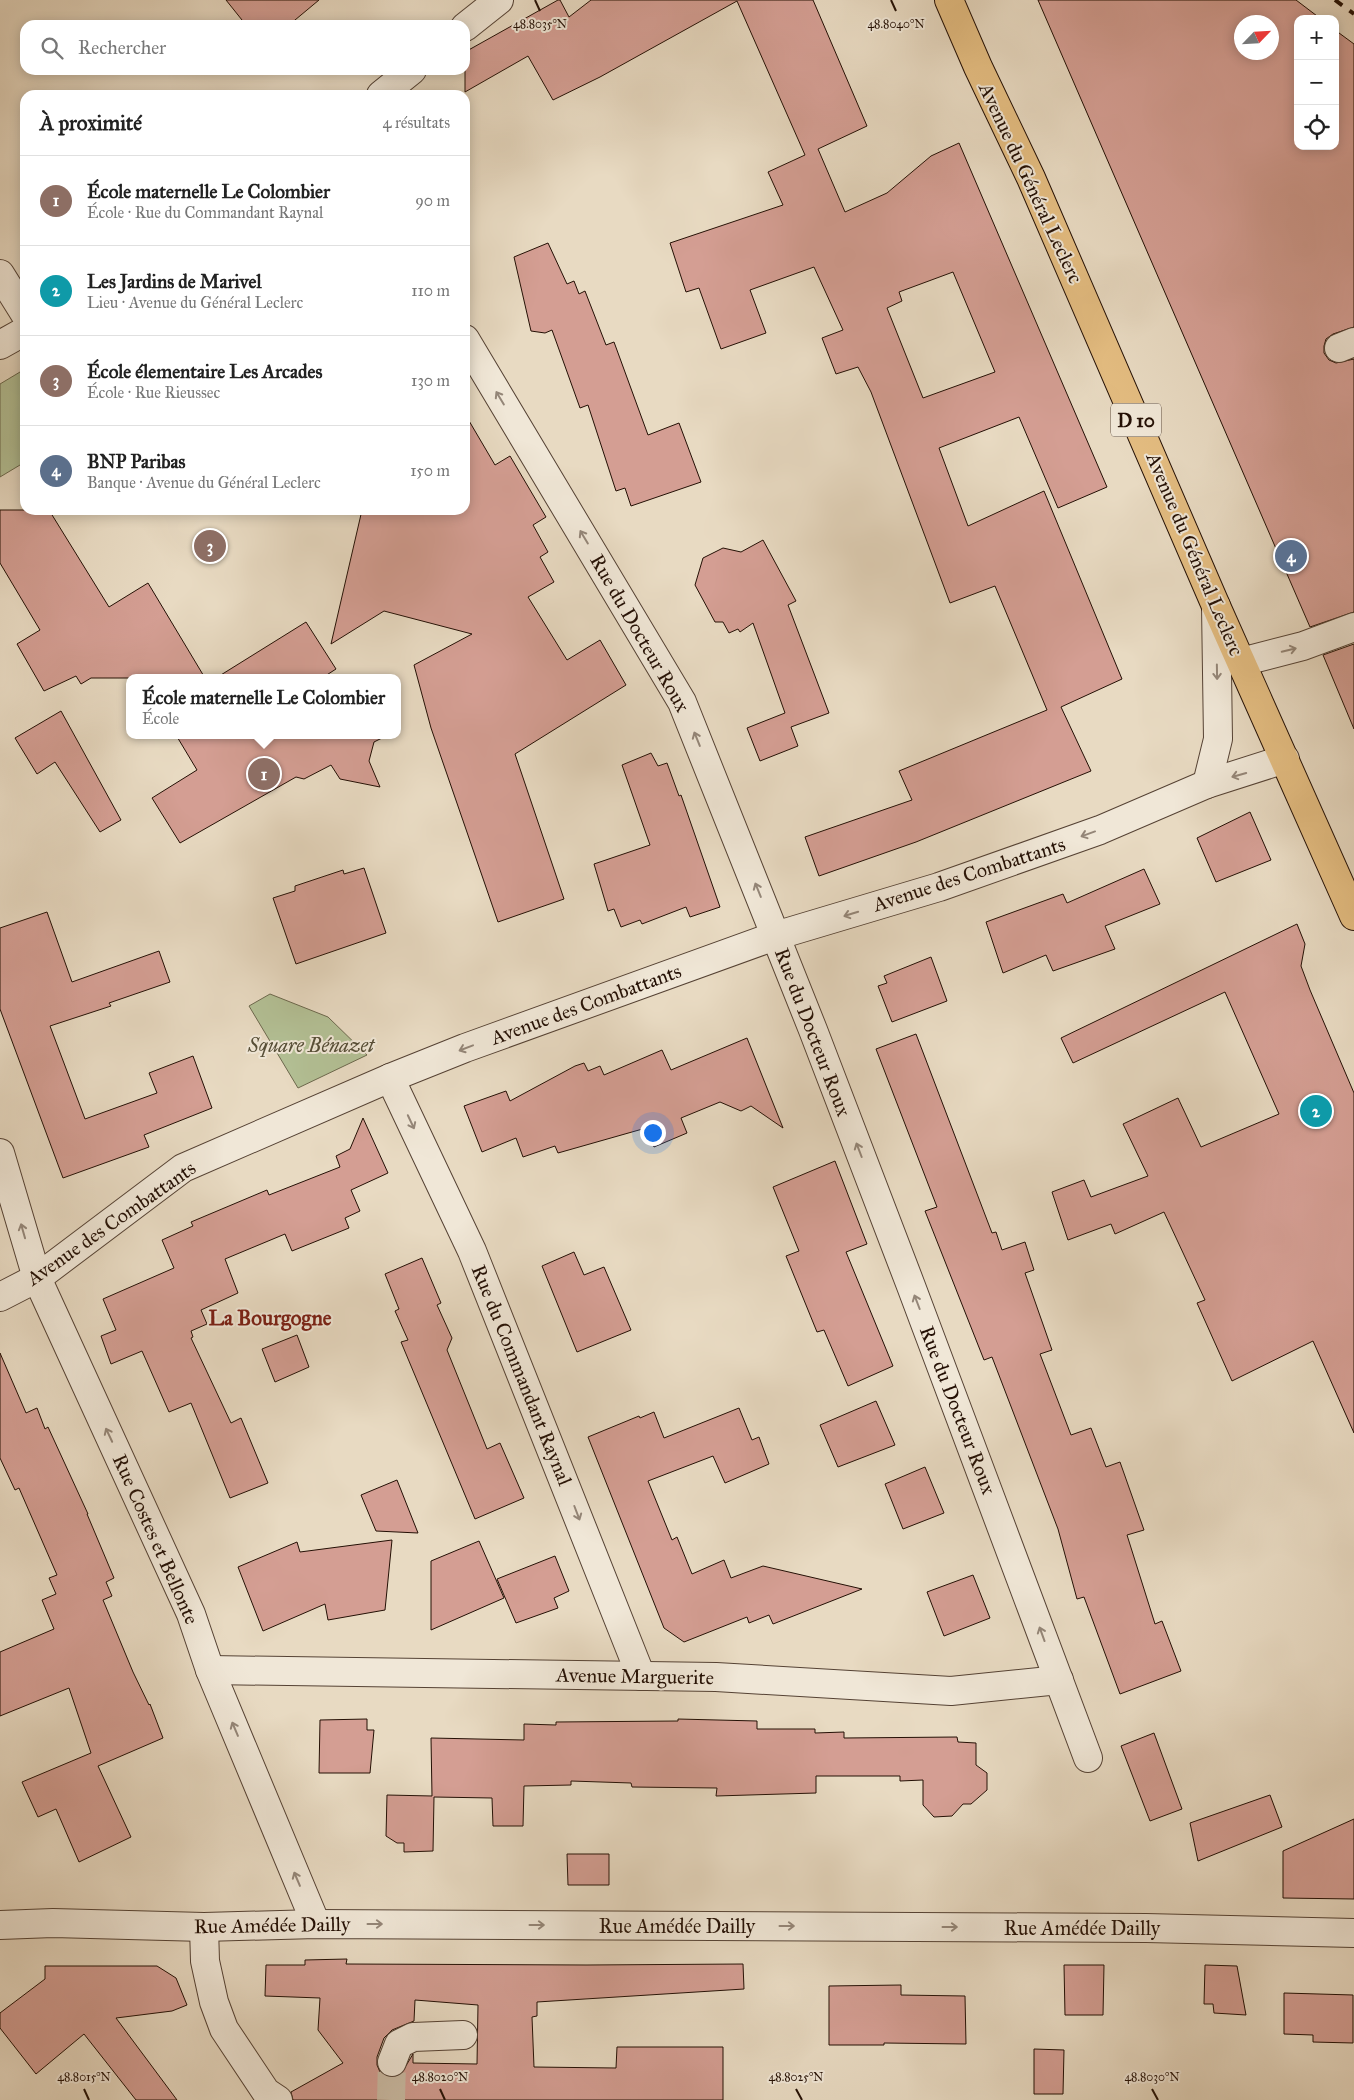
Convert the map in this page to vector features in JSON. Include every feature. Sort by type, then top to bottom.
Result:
[{"type":"main road","name":"Avenue du Général Leclerc","points":[[950,0],[978,67],[1047,213],[1216,606],[1354,916]]},
{"type":"street","points":[[470,24],[499,0]]},
{"type":"street","points":[[387,90],[406,75]]},
{"type":"street","points":[[0,274],[20,306]]},
{"type":"street","points":[[0,345],[20,334]]},
{"type":"street","name":"Rue du Docteur Roux","points":[[470,347],[682,702],[915,1295],[1088,1758]]},
{"type":"street","points":[[1207,784],[1218,739],[1216,606]]},
{"type":"street","points":[[1241,662],[1302,646],[1354,627]]},
{"type":"street","name":"Avenue des Combattants","points":[[0,1297],[36,1278],[183,1168],[390,1078],[465,1048],[775,936],[939,887],[1100,830],[1207,784],[1285,759]]},
{"type":"street","name":"Rue du Commandant Raynal","points":[[390,1078],[472,1251],[641,1676]]},
{"type":"street","name":"Rue Costes et Bellonte","points":[[0,1153],[36,1278],[191,1614],[210,1670],[316,1924]]},
{"type":"street","name":"Avenue Marguerite","points":[[210,1670],[716,1677],[952,1691],[1059,1680]]},
{"type":"street","name":"Rue Amédée Dailly","points":[[0,1925],[53,1923],[204,1927],[316,1924],[1146,1928],[1354,1933]]},
{"type":"street","points":[[204,1927],[205,1961],[214,2002],[224,2029],[266,2092],[278,2100]]},
{"type":"street","points":[[392,2062],[399,2044],[413,2038],[463,2035]]},
{"type":"green space","points":[[20,372],[20,465],[0,477],[0,384]]},
{"type":"green space","name":"Square Bénazet","points":[[270,994],[328,1017],[367,1055],[298,1088],[249,1006]]},
{"type":"building","points":[[226,0],[319,0],[295,20],[242,20]]},
{"type":"building","points":[[558,0],[560,0],[569,17],[591,0],[813,0],[867,126],[818,149],[845,212],[887,193],[931,156],[959,143],[1107,487],[1058,508],[1019,417],[939,448],[968,526],[1044,491],[1122,679],[1061,707],[1091,771],[916,842],[819,876],[805,837],[912,800],[899,771],[1047,710],[995,586],[950,603],[871,392],[858,367],[836,374],[822,338],[843,330],[814,267],[750,290],[766,333],[721,349],[699,288],[686,292],[670,243],[783,205],[768,172],[805,155],[737,1],[600,77],[553,100],[528,56],[468,90],[465,90],[465,75],[470,75],[470,49]],"holes":[[[953,272],[995,372],[923,398],[887,308],[902,301],[899,292]]]},
{"type":"building","points":[[1038,0],[1296,0],[1316,15],[1294,15],[1294,150],[1339,150],[1339,33],[1354,44],[1354,327],[1333,334],[1326,339],[1324,353],[1329,360],[1336,363],[1354,359],[1354,612],[1310,627]]},
{"type":"building","points":[[548,243],[567,284],[574,281],[579,294],[585,291],[606,345],[614,342],[648,435],[679,423],[701,482],[631,506],[625,488],[616,491],[588,405],[580,408],[552,330],[545,333],[531,331],[514,257]]},
{"type":"building","points":[[470,422],[495,465],[510,456],[546,517],[533,525],[548,552],[540,557],[554,582],[528,597],[567,660],[600,640],[626,685],[515,754],[564,899],[498,922],[431,728],[414,665],[472,634],[384,611],[331,644],[361,515],[470,515]]},
{"type":"building","points":[[0,510],[20,510],[20,515],[52,515],[109,607],[148,583],[203,674],[126,674],[126,678],[91,678],[81,684],[76,676],[44,691],[17,644],[40,630],[0,563]]},
{"type":"building","points":[[763,540],[796,601],[788,605],[829,713],[791,727],[798,746],[760,761],[747,728],[785,713],[753,623],[740,632],[738,629],[729,633],[723,622],[715,622],[695,585],[703,558],[723,548],[741,552]]},
{"type":"building","points":[[306,622],[336,669],[328,674],[222,674]]},
{"type":"building","points":[[1354,644],[1354,729],[1323,655]]},
{"type":"building","points":[[61,711],[121,820],[100,832],[55,762],[37,774],[15,738]]},
{"type":"building","points":[[178,739],[380,739],[374,742],[369,761],[380,787],[340,779],[331,765],[304,779],[296,777],[180,843],[152,798],[197,770]]},
{"type":"building","points":[[651,753],[658,766],[667,763],[679,796],[681,795],[720,907],[690,917],[686,907],[642,924],[640,920],[621,927],[614,909],[608,911],[594,864],[650,845],[622,765]]},
{"type":"building","points":[[1250,812],[1271,860],[1216,882],[1197,838]]},
{"type":"building","points":[[364,868],[386,933],[296,964],[273,898],[295,891],[295,886],[343,870],[344,874]]},
{"type":"building","points":[[1144,869],[1160,904],[1105,926],[1115,949],[1053,971],[1046,955],[1003,973],[986,922],[1063,894],[1067,903]]},
{"type":"building","points":[[47,912],[72,982],[159,951],[170,982],[109,1003],[111,1006],[50,1026],[85,1119],[157,1093],[149,1073],[193,1056],[212,1108],[144,1135],[149,1147],[63,1178],[0,1009],[0,928]]},
{"type":"building","points":[[1297,924],[1305,944],[1301,966],[1354,1093],[1354,1433],[1313,1341],[1232,1381],[1197,1303],[1205,1300],[1164,1212],[1115,1234],[1111,1224],[1068,1240],[1052,1192],[1084,1180],[1091,1197],[1148,1176],[1123,1124],[1178,1098],[1201,1147],[1279,1114],[1225,992],[1073,1063],[1061,1038]]},
{"type":"building","points":[[931,957],[947,1001],[892,1022],[878,986],[887,983],[884,976]]},
{"type":"building","points":[[916,1034],[992,1233],[996,1232],[1002,1250],[1025,1242],[1034,1270],[1025,1273],[1052,1350],[1040,1354],[1071,1435],[1091,1428],[1106,1467],[1120,1462],[1144,1530],[1127,1535],[1155,1624],[1162,1621],[1181,1671],[1120,1694],[1084,1597],[1077,1599],[1058,1529],[992,1357],[984,1360],[925,1211],[937,1207],[876,1049]]},
{"type":"building","points":[[747,1038],[783,1128],[751,1106],[741,1111],[720,1102],[681,1118],[687,1133],[654,1147],[646,1128],[558,1153],[555,1146],[523,1157],[516,1138],[482,1152],[464,1106],[506,1091],[510,1101],[584,1063],[588,1071],[600,1066],[604,1075],[662,1050],[671,1070]]},
{"type":"building","points":[[363,1118],[388,1173],[351,1190],[360,1211],[345,1218],[349,1228],[292,1251],[285,1234],[225,1259],[238,1293],[201,1310],[207,1324],[191,1331],[193,1337],[191,1338],[231,1423],[241,1418],[268,1483],[230,1498],[191,1403],[169,1412],[142,1351],[111,1364],[101,1336],[116,1330],[103,1299],[174,1268],[162,1240],[193,1226],[191,1222],[267,1190],[269,1195],[340,1167],[336,1156],[350,1149]]},
{"type":"building","points":[[835,1161],[867,1244],[846,1252],[893,1366],[848,1386],[824,1330],[817,1332],[786,1256],[799,1251],[773,1187]]},
{"type":"building","points":[[574,1252],[584,1275],[604,1267],[631,1330],[577,1352],[542,1266]]},
{"type":"building","points":[[422,1258],[441,1303],[437,1305],[452,1338],[447,1350],[487,1449],[500,1443],[524,1498],[475,1519],[401,1342],[408,1340],[395,1311],[399,1309],[385,1274]]},
{"type":"building","points":[[297,1335],[309,1367],[275,1382],[262,1349]]},
{"type":"building","points":[[0,1353],[26,1413],[37,1408],[45,1429],[48,1427],[88,1514],[114,1578],[106,1582],[112,1596],[103,1600],[133,1672],[150,1704],[163,1738],[98,1766],[131,1837],[79,1862],[56,1809],[38,1817],[22,1782],[91,1753],[69,1688],[0,1716],[0,1652],[54,1629],[42,1600],[56,1594],[49,1578],[57,1575],[19,1488],[15,1490],[0,1458]]},
{"type":"building","points":[[876,1401],[895,1445],[838,1467],[820,1425]]},
{"type":"building","points":[[739,1408],[752,1440],[759,1437],[769,1464],[725,1483],[713,1456],[648,1481],[672,1540],[677,1537],[692,1574],[724,1560],[731,1578],[763,1566],[862,1589],[773,1624],[769,1615],[749,1623],[747,1617],[684,1642],[664,1628],[588,1437],[639,1416],[640,1418],[654,1412],[664,1438]]},
{"type":"building","points":[[925,1467],[944,1513],[903,1529],[885,1484]]},
{"type":"building","points":[[397,1480],[418,1533],[376,1531],[361,1495]]},
{"type":"building","points":[[392,1540],[385,1610],[328,1620],[325,1604],[263,1631],[238,1567],[297,1542],[300,1552]]},
{"type":"building","points":[[479,1541],[504,1598],[431,1630],[431,1561]]},
{"type":"building","points":[[555,1556],[569,1591],[554,1598],[558,1608],[516,1623],[497,1579]]},
{"type":"building","points":[[973,1575],[990,1618],[944,1636],[927,1592]]},
{"type":"building","points":[[367,1719],[367,1730],[374,1730],[370,1773],[319,1773],[320,1720]]},
{"type":"building","points":[[678,1719],[757,1721],[757,1729],[815,1729],[815,1733],[844,1732],[844,1738],[957,1737],[958,1742],[976,1743],[976,1765],[987,1773],[987,1790],[971,1804],[963,1804],[952,1816],[934,1817],[923,1805],[923,1780],[900,1781],[900,1776],[816,1776],[816,1793],[716,1796],[717,1788],[632,1787],[631,1783],[571,1781],[571,1785],[524,1786],[523,1826],[493,1826],[492,1798],[434,1797],[433,1851],[404,1852],[404,1843],[397,1843],[386,1836],[387,1795],[432,1796],[431,1738],[524,1740],[524,1724],[556,1725],[556,1722],[678,1721]]},
{"type":"building","points":[[1154,1733],[1182,1809],[1150,1821],[1121,1746]]},
{"type":"building","points":[[1270,1795],[1282,1827],[1198,1861],[1190,1823]]},
{"type":"building","points":[[1354,1819],[1354,1899],[1283,1898],[1283,1851]]},
{"type":"building","points":[[567,1854],[609,1854],[609,1885],[568,1885]]},
{"type":"building","points":[[347,1959],[346,1964],[743,1964],[744,1989],[537,2002],[537,2016],[532,2017],[534,2067],[616,2068],[617,2047],[723,2047],[723,2100],[293,2100],[291,2092],[343,2063],[318,2030],[320,1998],[265,1996],[266,1965],[305,1965],[305,1960]],"holes":[[[415,2000],[478,2005],[477,2064],[413,2063],[413,2054],[401,2074],[387,2077],[380,2072],[377,2065],[377,2057],[384,2038],[392,2030],[414,2021]]]},
{"type":"building","points":[[1064,1965],[1104,1965],[1103,2015],[1065,2015]]},
{"type":"building","points":[[1205,1965],[1237,1966],[1246,2015],[1214,2013],[1213,2004],[1204,2004]]},
{"type":"building","points":[[45,1966],[157,1966],[176,1978],[187,2005],[172,2011],[116,2018],[177,2100],[136,2100],[84,2034],[36,2074],[0,2028],[0,2013],[45,1979]]},
{"type":"building","points":[[901,1985],[901,1995],[965,1996],[966,2044],[884,2043],[884,2045],[829,2045],[829,1986]]},
{"type":"building","points":[[1284,1993],[1353,1995],[1353,2043],[1313,2042],[1313,2035],[1284,2034]]},
{"type":"building","points":[[1034,2049],[1064,2050],[1063,2094],[1034,2094]]},
{"type":"tunnel","points":[[391,2100],[392,2062]]},
{"type":"railway","points":[[1335,0],[1354,14]]},
{"type":"place","name":"École élementaire Les Arcades","points":[[210,546]]},
{"type":"place","name":"BNP Paribas","points":[[1291,556]]},
{"type":"place","name":"École maternelle Le Colombier","points":[[264,774]]},
{"type":"place","name":"Les Jardins de Marivel","points":[[1316,1111]]},
{"type":"district","name":"La Bourgogne","points":[[270,1318]]}]
